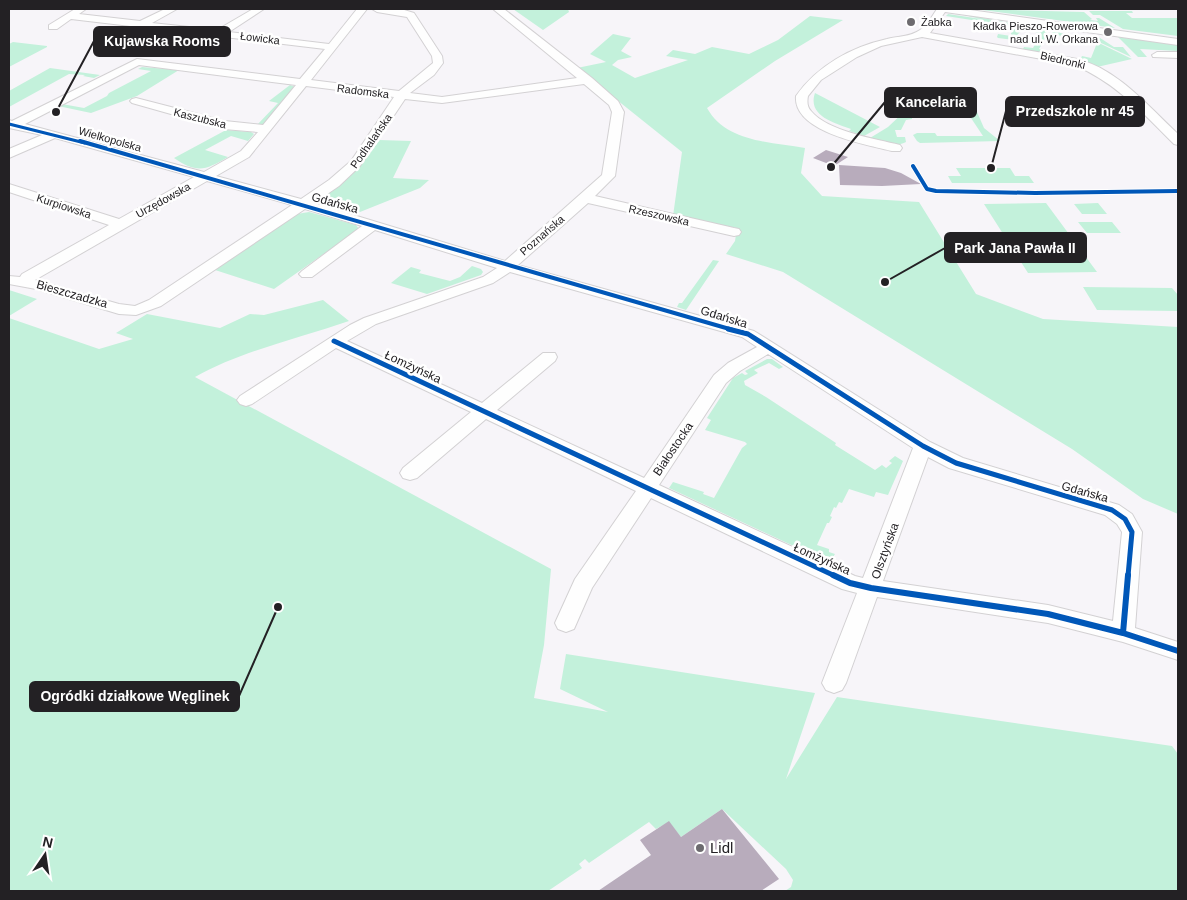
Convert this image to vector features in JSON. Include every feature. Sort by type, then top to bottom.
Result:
[{"type":"street","points":[[53,27],[81,9]]},
{"type":"street","points":[[142,24],[172,9]]},
{"type":"street","points":[[220,34],[259,9]]},
{"type":"street","name":"Urzędowska","points":[[28,281],[28,277],[245,154],[362,9]]},
{"type":"street","points":[[377,9],[407,10]]},
{"type":"street","name":"Poznańska","points":[[246,400],[334,342],[370,321],[492,278],[608,176],[618,112],[614,103],[588,80],[498,9]]},
{"type":"street","points":[[896,148],[839,132],[818,123],[804,110],[802,96],[804,91],[824,73],[858,52],[921,34],[943,9],[1178,42]]},
{"type":"street","name":"Podhalańska","points":[[135,311],[155,302],[352,169],[376,137],[401,96],[436,66],[438,60],[407,10]]},
{"type":"street","name":"Łowicka","points":[[69,16],[332,47]]},
{"type":"street","name":"Biedronki","points":[[921,34],[1077,62],[1094,68],[1121,86],[1178,141]]},
{"type":"street","points":[[1157,55],[1178,55]]},
{"type":"street","name":"Radomska","points":[[11,124],[137,62],[401,96],[455,99],[588,80]]},
{"type":"street","name":"Kaszubska","points":[[136,101],[224,125],[266,129]]},
{"type":"street","name":"Wielkopolska","points":[[11,124],[205,176]]},
{"type":"street","points":[[9,154],[54,134]]},
{"type":"street","name":"Gdańska","points":[[205,176],[506,266],[740,332],[769,347],[923,446],[956,463],[1112,510],[1124,519],[1132,532],[1123,633]]},
{"type":"street","name":"Kurpiowska","points":[[9,188],[119,224]]},
{"type":"street","name":"Rzeszowska","points":[[585,198],[734,232]]},
{"type":"street","name":"Gdańska","points":[[307,274],[374,225]]},
{"type":"street","name":"Bieszczadzka","points":[[9,280],[28,281],[106,305],[135,311]]},
{"type":"street","name":"Łomżyńska","points":[[334,342],[841,579],[871,588],[1048,614],[1123,633],[1178,651]]},
{"type":"street","name":"Białostocka","points":[[566,622],[583,585],[720,378],[734,366],[769,347]]},
{"type":"street","points":[[410,473],[549,357]]},
{"type":"street","name":"Olsztyńska","points":[[834,683],[923,446]]},
{"type":"green space","points":[[513,9],[568,9],[569,12],[543,30]]},
{"type":"green space","points":[[975,9],[1084,12],[1092,19],[1090,20],[1098,21],[1096,18],[1099,18],[1115,28]]},
{"type":"green space","points":[[1089,11],[1132,11],[1133,13],[1126,13],[1132,18],[1178,18],[1178,36],[1123,29],[1100,15],[1093,15]]},
{"type":"green space","points":[[948,14],[981,19],[960,14],[1049,30],[1045,34],[1047,35],[1039,49],[1046,52],[1023,49],[1024,47],[1033,48],[1041,33],[1021,30],[1014,40],[998,38],[998,34],[1011,36],[1016,27],[946,16]]},
{"type":"green space","points":[[810,16],[843,20],[775,61],[707,108],[715,119],[725,128],[737,134],[764,142],[805,148],[801,173],[822,196],[919,202],[976,294],[1043,319],[1178,327],[1178,514],[1143,499],[1072,449],[783,272],[726,254],[735,241],[737,228],[673,216],[682,152],[577,68],[606,62],[590,54],[613,34],[631,38],[621,51],[632,57],[618,60],[612,65],[635,78],[688,60],[666,56],[673,50],[695,54],[712,47],[749,54],[778,40]]},
{"type":"green space","points":[[1053,31],[1068,35],[1097,36],[1114,47],[1123,47],[1131,57],[1099,42],[1051,34]]},
{"type":"green space","points":[[1118,37],[1178,45],[1178,51],[1140,49],[1147,57],[1138,57]]},
{"type":"green space","points":[[13,42],[47,47],[9,67],[9,44]]},
{"type":"green space","points":[[1097,43],[1132,59],[1097,67],[1080,60],[1082,56],[1091,58]]},
{"type":"green space","points":[[142,67],[179,70],[137,96],[91,113],[58,106],[62,104],[84,108],[151,71],[138,69]]},
{"type":"green space","points":[[50,68],[100,75],[94,78],[83,76],[85,75],[69,74],[9,107],[9,91]]},
{"type":"green space","points":[[290,85],[295,87],[263,126],[257,125],[278,103],[269,101]]},
{"type":"green space","points":[[974,88],[973,98],[977,109],[936,108],[913,103],[926,89]]},
{"type":"green space","points":[[815,93],[880,127],[864,136],[849,131],[851,129],[830,121],[819,113],[815,107]]},
{"type":"green space","points":[[923,109],[940,112],[977,112],[984,128],[1000,141],[920,143],[913,135],[917,133],[935,133],[937,136],[983,136],[969,115],[912,116],[912,119],[906,120],[901,130],[895,130],[897,137],[905,137],[906,142],[902,144],[888,143],[870,138],[888,127],[906,110],[919,113]]},
{"type":"green space","points":[[226,130],[251,132],[254,134],[248,141],[231,136],[205,150],[228,157],[214,165],[195,168],[174,158]]},
{"type":"green space","points":[[379,140],[411,141],[393,178],[429,180],[420,188],[355,214],[320,202],[319,198],[338,185],[352,172],[366,158]]},
{"type":"green space","points":[[956,168],[1010,168],[1015,176],[1029,176],[1034,183],[952,183],[948,176],[961,176]]},
{"type":"green space","points":[[1046,203],[1097,272],[1028,273],[984,204]]},
{"type":"green space","points":[[1098,203],[1107,214],[1082,214],[1074,204]]},
{"type":"green space","points":[[309,212],[356,225],[359,229],[274,289],[215,270],[297,214]]},
{"type":"green space","points":[[1078,222],[1112,222],[1121,233],[1087,233]]},
{"type":"green space","points":[[713,260],[719,261],[686,310],[677,307],[679,303],[682,303]]},
{"type":"green space","points":[[472,266],[481,269],[483,272],[481,275],[427,294],[391,283],[411,267],[421,270],[419,273],[450,281],[460,277]]},
{"type":"green space","points":[[1083,287],[1172,288],[1178,295],[1178,311],[1097,310]]},
{"type":"green space","points":[[9,290],[37,299],[9,316]]},
{"type":"green space","points":[[323,300],[349,321],[251,352],[195,377],[551,569],[544,645],[534,698],[608,712],[560,689],[566,654],[815,693],[786,779],[837,697],[1172,746],[1178,754],[1178,891],[785,891],[791,887],[793,880],[786,869],[722,809],[681,837],[669,822],[656,829],[649,822],[589,863],[585,859],[579,864],[582,868],[548,891],[9,891],[9,318],[99,349],[133,339],[116,333],[147,314],[220,328],[250,314],[264,315]]},
{"type":"green space","points":[[767,359],[772,359],[783,367],[779,369],[769,363],[754,370],[758,373],[744,381],[745,385],[875,470],[882,465],[886,468],[892,463],[889,461],[895,456],[903,461],[888,495],[876,492],[874,497],[849,489],[842,503],[839,502],[836,508],[834,507],[830,516],[832,517],[829,523],[827,523],[817,545],[829,549],[829,552],[835,554],[831,560],[834,562],[832,564],[669,488],[673,482],[704,492],[703,494],[714,498],[742,448],[747,444],[705,430],[711,420],[707,418],[733,378],[742,373],[748,374],[745,371]]},
{"type":"building","points":[[826,150],[848,157],[834,166],[813,158]]},
{"type":"building","points":[[839,165],[885,168],[901,173],[921,184],[882,186],[840,185]]},
{"type":"building","name":"Lidl","points":[[722,809],[779,879],[761,891],[598,891],[651,855],[640,840],[669,821],[681,837]]},
{"type":"cycle path","points":[[9,124],[54,134],[317,208],[523,271],[748,334],[923,446],[956,463],[1112,510],[1125,519],[1132,532],[1123,633]]},
{"type":"cycle path","points":[[913,166],[927,189],[936,191],[1035,193],[1178,191]]},
{"type":"cycle path","points":[[334,341],[850,583],[871,588],[1048,614],[1123,633],[1178,651]]},
{"type":"place","name":"Żabka","points":[[911,22]]},
{"type":"place","name":"Kładka Pieszo-Rowerowa nad ul. W. Orkana","points":[[1108,32]]},
{"type":"place","name":"Kujawska Rooms","points":[[56,112]]},
{"type":"place","name":"Kancelaria","points":[[831,167]]},
{"type":"place","name":"Przedszkole nr 45","points":[[991,168]]},
{"type":"place","name":"Park Jana Pawła II","points":[[885,282]]},
{"type":"place","name":"Ogródki działkowe Węglinek","points":[[278,607]]},
{"type":"place","name":"Lidl","points":[[700,848]]}]
